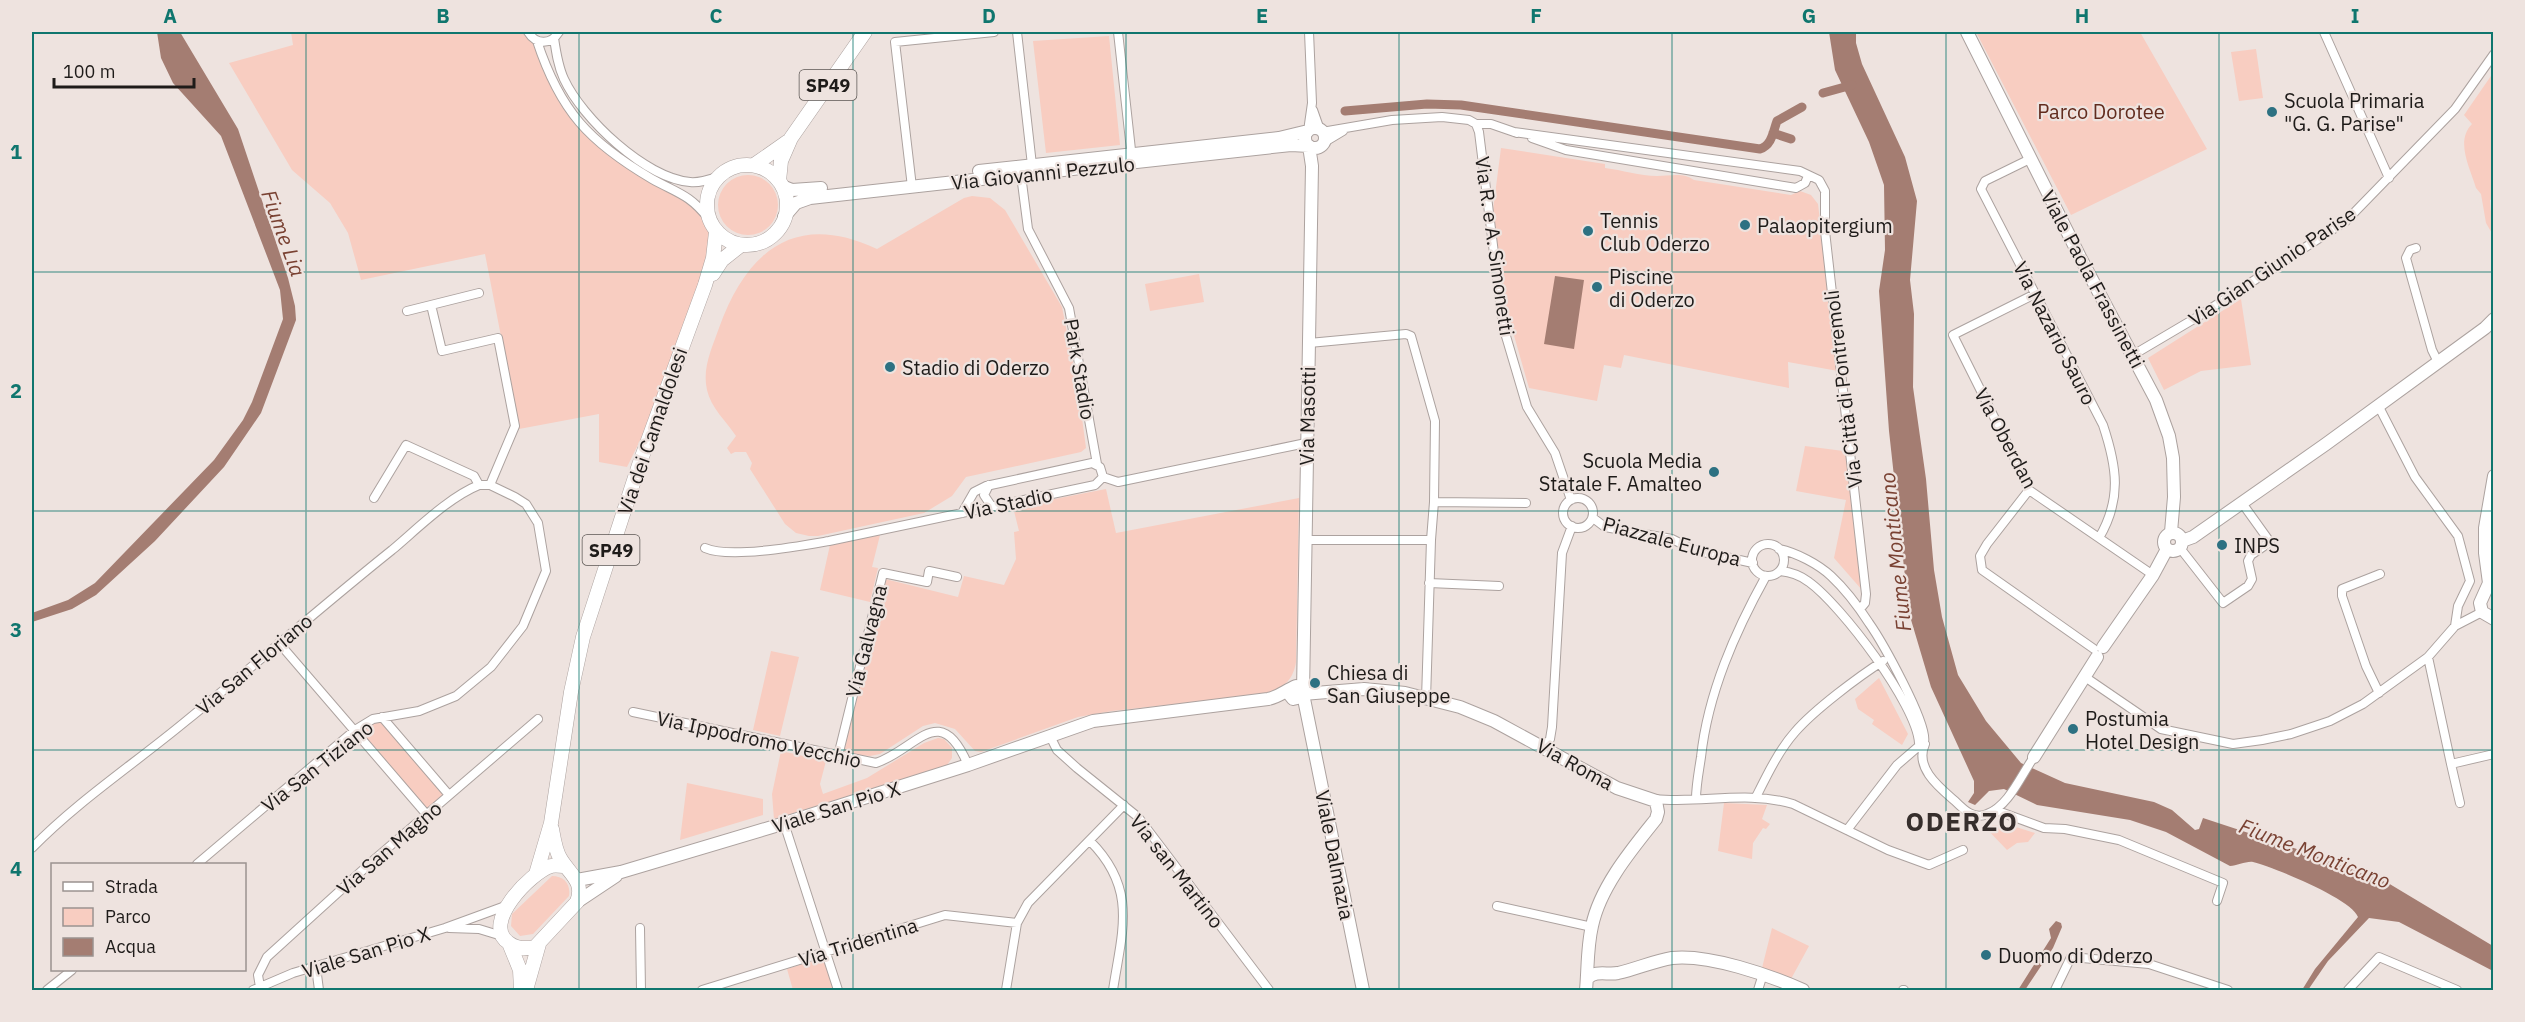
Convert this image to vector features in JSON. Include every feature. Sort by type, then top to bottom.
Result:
[{"type":"main road","name":"SP49","points":[[741,245],[753,245],[765,241],[775,233],[784,217],[787,199],[781,184],[781,161],[791,138],[865,32]]},
{"type":"main road","name":"SP49","points":[[717,177],[734,166],[754,165],[791,138]]},
{"type":"main road","points":[[754,165],[764,168],[781,184]]},
{"type":"main road","points":[[717,177],[707,196],[708,218],[716,232],[732,243],[741,245]]},
{"type":"main road","name":"Via dei Camaldolesi","points":[[536,874],[551,823],[571,692],[583,637],[639,465],[705,285],[713,258],[716,232]]},
{"type":"main road","name":"Via dei Camaldolesi","points":[[705,285],[722,260],[741,245]]},
{"type":"main road","name":"Via dei Camaldolesi","points":[[551,823],[555,846],[565,866]]},
{"type":"main road","points":[[536,874],[551,866],[565,866]]},
{"type":"main road","name":"SP49","points":[[565,866],[577,880]]},
{"type":"main road","name":"SP49","points":[[505,940],[501,920],[508,905],[536,874]]},
{"type":"main road","points":[[526,990],[539,944],[576,902],[579,891],[577,880]]},
{"type":"main road","points":[[505,940],[517,948],[539,944]]},
{"type":"main road","points":[[505,940],[520,970],[521,990]]},
{"type":"street","points":[[528,32],[537,41],[554,86],[566,106],[590,135],[613,155],[655,181],[685,194],[708,218]]},
{"type":"street","points":[[911,183],[895,42],[994,32]]},
{"type":"street","points":[[1017,32],[1032,165]]},
{"type":"street","points":[[1118,32],[1132,159]]},
{"type":"street","name":"Via Masotti","points":[[1296,694],[1302,666],[1312,166],[1317,138],[1312,104],[1309,32]]},
{"type":"street","points":[[2324,32],[2389,178]]},
{"type":"street","name":"Viale Paola Frassinetti","points":[[1969,33],[2030,159],[2156,400],[2169,436],[2174,482],[2171,532],[2180,535],[2176,546]]},
{"type":"street","points":[[537,41],[546,42],[556,35]]},
{"type":"street","points":[[556,35],[558,64],[575,98],[599,128],[621,148],[656,171],[679,180],[692,183],[717,177]]},
{"type":"street","name":"Via Gian Giunio Parise","points":[[2133,355],[2346,221],[2455,109],[2493,54]]},
{"type":"street","points":[[1317,138],[1392,120],[1442,117],[1469,120],[1476,124],[1491,124],[1514,132],[1569,151],[1664,171],[1796,188],[1805,183],[1808,176],[1800,171],[1514,132]]},
{"type":"street","name":"Via R. e A. Simonetti","points":[[1476,124],[1503,326],[1527,407],[1555,453],[1571,500]]},
{"type":"street","name":"Via Giovanni Pezzulo","points":[[781,184],[805,190],[1021,175],[1279,138],[1317,138]]},
{"type":"street","points":[[1569,151],[1573,142],[1577,140]]},
{"type":"street","points":[[1664,171],[1668,152]]},
{"type":"street","name":"Via Giovanni Pezzulo","points":[[784,217],[796,203],[810,198],[1032,165],[1132,159]]},
{"type":"street","name":"Via Nazario Sauro","points":[[2030,159],[1985,181],[1981,189],[2103,425],[2110,446],[2115,474],[2114,508],[2099,538]]},
{"type":"street","name":"Park Stadio","points":[[1021,175],[1028,229],[1069,308],[1097,464],[1103,477]]},
{"type":"street","name":"Via Città di Pontremoli","points":[[1808,176],[1820,180],[1825,191],[1825,231],[1866,594],[1865,603],[1860,609]]},
{"type":"street","points":[[2416,248],[2410,250],[2406,258],[2432,350],[2438,362]]},
{"type":"street","points":[[406,310],[478,293]]},
{"type":"street","name":"Via Oberdan","points":[[2035,294],[1953,335],[2029,490],[2153,575]]},
{"type":"street","points":[[431,305],[442,351],[498,338],[515,426],[490,485]]},
{"type":"street","points":[[1779,549],[1784,562],[1780,571],[1798,575],[1821,592],[1877,660],[1914,723],[1927,772],[1933,783],[1973,815],[1983,816],[1995,810],[2005,801],[2085,677],[2098,651],[2176,546],[2193,537],[2378,405],[2493,319]]},
{"type":"street","points":[[1309,343],[1406,334],[1411,336],[1435,421],[1426,699]]},
{"type":"street","points":[[2378,405],[2415,477],[2458,536],[2470,581],[2458,606],[2455,626]]},
{"type":"street","points":[[1103,477],[1118,482],[1306,443]]},
{"type":"street","points":[[374,498],[406,445],[474,476],[479,485]]},
{"type":"street","points":[[962,513],[974,492],[989,485],[1092,463],[1097,464]]},
{"type":"street","points":[[2493,476],[2485,528],[2485,553],[2490,590],[2480,603],[2482,612],[2493,619]]},
{"type":"street","name":"Via Stadio","points":[[705,548],[710,551],[740,551],[787,548],[1095,485],[1103,477]]},
{"type":"street","name":"Via San Tiziano","points":[[198,863],[355,730],[373,719],[419,711],[456,696],[491,667],[523,626],[546,571],[542,536],[538,523],[526,504],[490,485],[479,485]]},
{"type":"street","name":"Via San Floriano","points":[[32,848],[55,824],[185,722],[431,518],[467,490],[479,485]]},
{"type":"street","points":[[989,485],[984,495],[992,507]]},
{"type":"street","points":[[2029,490],[1987,544],[1980,556],[1982,570],[2098,651]]},
{"type":"street","points":[[1580,498],[1588,502],[1593,509],[1593,518],[1582,528],[1572,526],[1565,520],[1563,511],[1571,500],[1580,498]]},
{"type":"street","points":[[1434,502],[1526,503]]},
{"type":"street","points":[[2176,546],[2200,572],[2223,603],[2248,586],[2252,579],[2248,561],[2252,555],[2270,542],[2241,503]]},
{"type":"street","name":"Piazzale Europa","points":[[1593,518],[1605,527],[1672,539],[1694,550],[1753,563]]},
{"type":"street","points":[[1544,747],[1550,739],[1552,727],[1562,553],[1572,526]]},
{"type":"street","points":[[1305,540],[1431,540]]},
{"type":"street","name":"Piazzale Europa","points":[[1779,549],[1770,545],[1761,547],[1754,554],[1753,563],[1757,572],[1766,576],[1780,571]]},
{"type":"street","points":[[2493,545],[2493,552]]},
{"type":"street","points":[[1779,549],[1801,557],[1830,575],[1860,609],[1888,654],[1924,727],[1921,745],[1897,765],[1847,830]]},
{"type":"street","name":"Via Galvagna","points":[[838,756],[883,573],[927,582],[929,571],[957,577]]},
{"type":"street","points":[[2379,693],[2366,666],[2342,596],[2342,589],[2380,574]]},
{"type":"street","points":[[1696,798],[1703,730],[1717,684],[1743,617],[1766,576]]},
{"type":"street","points":[[1429,583],[1499,586]]},
{"type":"street","points":[[2085,677],[2161,729],[2233,744],[2291,734],[2330,721],[2379,693],[2428,657],[2455,626],[2482,612]]},
{"type":"street","points":[[279,643],[427,814]]},
{"type":"street","points":[[1756,797],[1794,733],[1877,660],[1888,654]]},
{"type":"street","points":[[2428,657],[2460,803]]},
{"type":"street","name":"Via Roma","points":[[1050,736],[1093,721],[1296,694],[1364,689],[1405,693],[1460,707],[1494,721],[1617,788],[1654,799],[1756,797],[1793,804],[1888,850],[1929,865],[1963,850]]},
{"type":"street","name":"Viale Dalmazia","points":[[1296,694],[1308,720],[1363,990]]},
{"type":"street","name":"Via Ippodromo Vecchio","points":[[633,712],[876,763],[885,760],[924,735],[943,732],[952,737],[960,747],[968,765]]},
{"type":"street","points":[[382,717],[449,795]]},
{"type":"street","name":"Via San Magno","points":[[257,989],[258,975],[267,957],[427,814],[538,719]]},
{"type":"street","name":"Viale San Pio X","points":[[577,880],[621,873],[968,765],[1050,736]]},
{"type":"street","name":"Via san Martino","points":[[1050,736],[1057,750],[1138,817],[1269,990]]},
{"type":"street","points":[[2451,764],[2493,754]]},
{"type":"street","points":[[1654,799],[1658,807],[1656,819]]},
{"type":"street","points":[[1676,800],[1656,819],[1606,891],[1592,927],[1588,952],[1591,981],[1670,959],[1698,958],[1763,974],[1803,990]]},
{"type":"street","points":[[1006,990],[1017,923],[1034,896],[1124,805]]},
{"type":"street","points":[[1995,810],[2044,828],[2065,829],[2119,840],[2223,883],[2217,901]]},
{"type":"street","points":[[784,823],[838,990]]},
{"type":"street","points":[[1090,841],[1108,862],[1122,893],[1123,920],[1113,990]]},
{"type":"street","name":"Viale San Pio X","points":[[576,902],[621,873]]},
{"type":"street","name":"Viale San Pio X","points":[[257,989],[293,974],[445,928],[508,905]]},
{"type":"street","points":[[1497,906],[1592,927]]},
{"type":"street","name":"Via Tridentina","points":[[702,990],[945,915],[1017,923]]},
{"type":"street","name":"Viale San Pio X","points":[[445,928],[479,929],[505,940]]},
{"type":"street","points":[[640,928],[641,990]]},
{"type":"street","points":[[2055,990],[2071,957],[2149,964],[2206,987],[2228,990]]},
{"type":"street","points":[[2348,990],[2379,957],[2457,990]]},
{"type":"street","points":[[316,967],[319,990]]},
{"type":"street","points":[[47,990],[70,971]]},
{"type":"street","points":[[1758,990],[1763,974]]},
{"type":"green space","points":[[291,32],[528,32],[554,86],[613,155],[685,194],[708,218],[716,232],[667,386],[627,467],[599,462],[599,414],[519,429],[485,254],[361,280],[348,233],[330,203],[292,170],[229,63],[293,45]]},
{"type":"green space","name":"Parco Dorotee","points":[[1976,32],[2140,32],[2207,149],[2071,215]]},
{"type":"green space","points":[[1109,36],[1120,145],[1046,153],[1033,41]]},
{"type":"green space","points":[[2256,49],[2263,98],[2239,101],[2231,52]]},
{"type":"green space","points":[[2493,73],[2491,134],[2494,134],[2494,199],[2490,200],[2493,235],[2486,223],[2481,194],[2476,188],[2465,155],[2465,138],[2472,124],[2464,115]]},
{"type":"green space","points":[[1501,148],[1605,164],[1605,168],[1644,175],[1681,175],[1694,180],[1791,195],[1800,191],[1811,195],[1818,204],[1838,371],[1788,362],[1789,388],[1624,355],[1621,368],[1604,365],[1597,401],[1529,388],[1499,283],[1493,210]]},
{"type":"green space","points":[[748,175],[765,180],[773,188],[778,205],[773,222],[765,230],[748,235],[731,230],[723,222],[718,205],[723,188],[731,180]]},
{"type":"green space","name":"Stadio di Oderzo","points":[[972,196],[990,198],[1005,210],[1062,307],[1078,388],[1086,448],[1081,452],[966,477],[952,496],[924,513],[818,536],[796,533],[785,524],[750,469],[752,463],[746,452],[731,454],[727,448],[736,436],[715,409],[707,390],[708,358],[731,301],[744,277],[760,259],[778,245],[799,237],[822,234],[848,238],[877,249],[964,198]]},
{"type":"green space","points":[[1199,274],[1204,302],[1150,311],[1145,284]]},
{"type":"green space","points":[[2241,299],[2251,365],[2201,371],[2164,390],[2148,358]]},
{"type":"green space","points":[[1805,446],[1851,452],[1862,590],[1834,558],[1846,500],[1796,491]]},
{"type":"green space","points":[[1106,489],[1116,533],[1299,498],[1296,662],[1290,679],[1266,694],[1112,711],[1078,717],[981,752],[975,751],[955,729],[935,723],[923,726],[880,754],[870,756],[844,752],[885,579],[958,597],[964,576],[1004,585],[1016,559],[1014,532],[1019,531],[1013,507]]},
{"type":"green space","points":[[880,535],[872,567],[878,568],[870,602],[820,590],[830,545]]},
{"type":"green space","points":[[771,651],[799,657],[780,736],[753,730]]},
{"type":"green space","points":[[1879,678],[1908,734],[1902,745],[1872,724],[1874,720],[1858,709],[1855,699]]},
{"type":"green space","points":[[382,717],[449,795],[427,815],[355,731]]},
{"type":"green space","points":[[938,738],[944,739],[952,748],[952,758],[947,765],[774,819],[772,794],[781,751],[826,761],[820,784],[823,794],[867,778],[924,743]]},
{"type":"green space","points":[[687,783],[763,799],[763,815],[680,840]]},
{"type":"green space","points":[[1724,803],[1767,805],[1762,819],[1770,824],[1766,829],[1763,828],[1753,843],[1752,859],[1718,851]]},
{"type":"green space","points":[[1982,824],[2016,827],[2035,833],[2028,842],[2017,843],[2007,850]]},
{"type":"green space","points":[[552,876],[560,877],[566,882],[569,896],[533,934],[520,936],[511,926],[512,914]]},
{"type":"green space","points":[[1772,928],[1809,946],[1791,979],[1762,968]]},
{"type":"green space","points":[[821,958],[825,959],[834,990],[793,990],[787,969]]},
{"type":"water","points":[[157,32],[180,32],[238,129],[288,278],[296,320],[261,413],[224,467],[155,541],[96,595],[72,609],[32,622],[32,613],[68,600],[95,583],[214,460],[243,420],[252,402],[283,319],[280,290],[221,136],[173,83],[161,58]]},
{"type":"water","points":[[1829,32],[1856,32],[1856,43],[1862,64],[1905,157],[1917,201],[1910,280],[1914,314],[1913,387],[1926,479],[1934,570],[1942,617],[1958,675],[1986,721],[2021,763],[2065,783],[2154,802],[2172,810],[2195,830],[2199,829],[2203,818],[2303,851],[2388,883],[2493,946],[2493,971],[2399,922],[2369,918],[2328,961],[2308,990],[2302,990],[2315,969],[2358,917],[2353,910],[2327,893],[2277,870],[2253,862],[2230,866],[2166,832],[2130,820],[2037,805],[2004,789],[1989,791],[1975,805],[1968,802],[1974,793],[1974,781],[1931,687],[1909,613],[1889,431],[1879,291],[1885,250],[1884,185],[1869,142],[1835,70]]},
{"type":"water","points":[[1555,276],[1584,280],[1574,349],[1544,344]]},
{"type":"water","points":[[2056,921],[2061,923],[2062,927],[2053,948],[2025,990],[2018,990],[2051,938],[2049,929]]},
{"type":"waterway","points":[[1823,93],[1852,85]]},
{"type":"waterway","points":[[1345,111],[1427,104],[1461,105],[1760,149],[1770,141],[1777,121],[1802,107]]},
{"type":"waterway","points":[[1773,133],[1791,139]]},
{"type":"place","name":"Scuola Primaria \"G. G. Parise\"","points":[[2272,112]]},
{"type":"place","name":"Palaopitergium","points":[[1745,225]]},
{"type":"place","name":"Tennis Club Oderzo","points":[[1588,231]]},
{"type":"place","name":"Piscine di Oderzo","points":[[1597,287]]},
{"type":"place","name":"Stadio di Oderzo","points":[[890,367]]},
{"type":"place","name":"Scuola Media Statale F. Amalteo","points":[[1714,472]]},
{"type":"place","name":"INPS","points":[[2222,545]]},
{"type":"place","name":"Chiesa di San Giuseppe","points":[[1315,683]]},
{"type":"place","name":"Postumia Hotel Design","points":[[2073,729]]},
{"type":"place","name":"Duomo di Oderzo","points":[[1986,955]]},
{"type":"district","name":"ODERZO","points":[[1962,821]]},
{"type":"water label","name":"Fiume Lia","points":[[284,233]]},
{"type":"water label","name":"Fiume Monticano","points":[[1895,552]]},
{"type":"water label","name":"Fiume Monticano","points":[[2315,853]]}]
